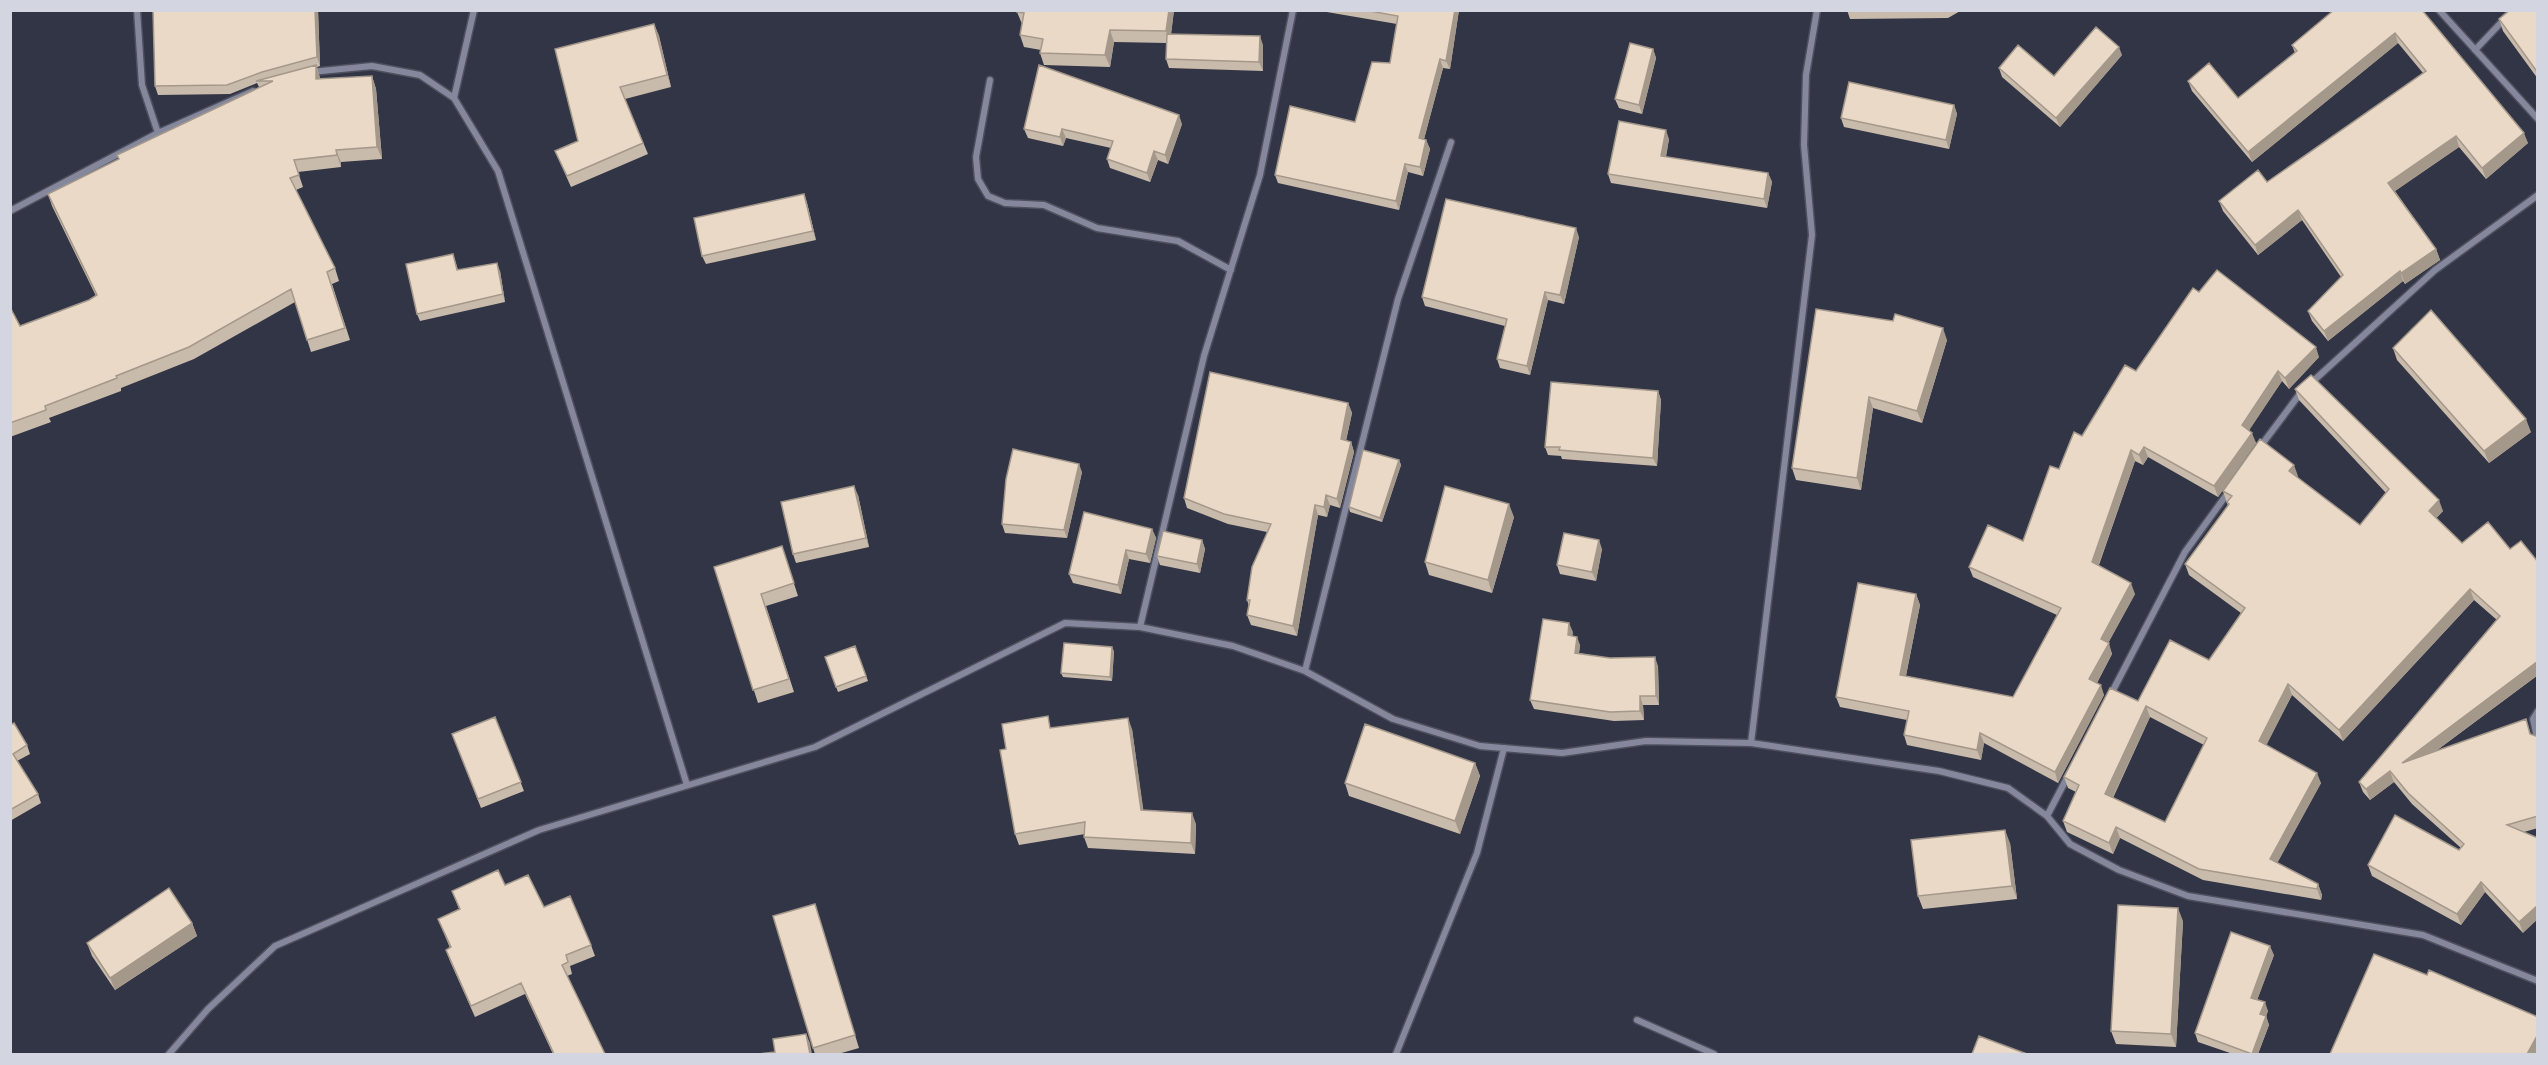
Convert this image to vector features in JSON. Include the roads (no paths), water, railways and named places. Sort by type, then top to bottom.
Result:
[{"type":"street","points":[[137,10],[142,85],[158,133]]},
{"type":"street","points":[[454,98],[474,10]]},
{"type":"street","points":[[1140,627],[1204,356],[1260,175],[1293,10]]},
{"type":"street","points":[[1751,743],[1759,661],[1812,235],[1803,145],[1806,75],[1818,10]]},
{"type":"street","points":[[2439,10],[2538,119]]},
{"type":"street","points":[[2475,50],[2513,10]]},
{"type":"street","points":[[301,75],[372,66],[420,75],[454,98],[498,171],[687,785]]},
{"type":"street","points":[[990,80],[976,157],[978,179],[988,196],[1005,203],[1044,205],[1097,228],[1178,241],[1231,270]]},
{"type":"street","points":[[10,211],[158,133],[257,90]]},
{"type":"street","points":[[1305,672],[1398,299],[1451,142]]},
{"type":"street","points":[[2254,455],[2295,397],[2435,270],[2538,195]]},
{"type":"street","points":[[2108,700],[2185,552],[2233,484]]},
{"type":"street","points":[[168,1054],[208,1008],[275,946],[539,830],[814,747],[1065,623],[1140,627],[1233,646],[1305,672],[1393,719],[1480,746],[1562,753],[1646,741],[1751,743],[1951,774],[2008,788],[2047,816],[2070,844],[2120,870],[2187,896],[2422,935],[2538,981]]},
{"type":"street","points":[[2538,711],[2533,718],[2538,742]]},
{"type":"street","points":[[1396,1054],[1477,853],[1504,748]]},
{"type":"street","points":[[2047,816],[2074,763]]},
{"type":"street","points":[[1637,1020],[1714,1054]]}]
